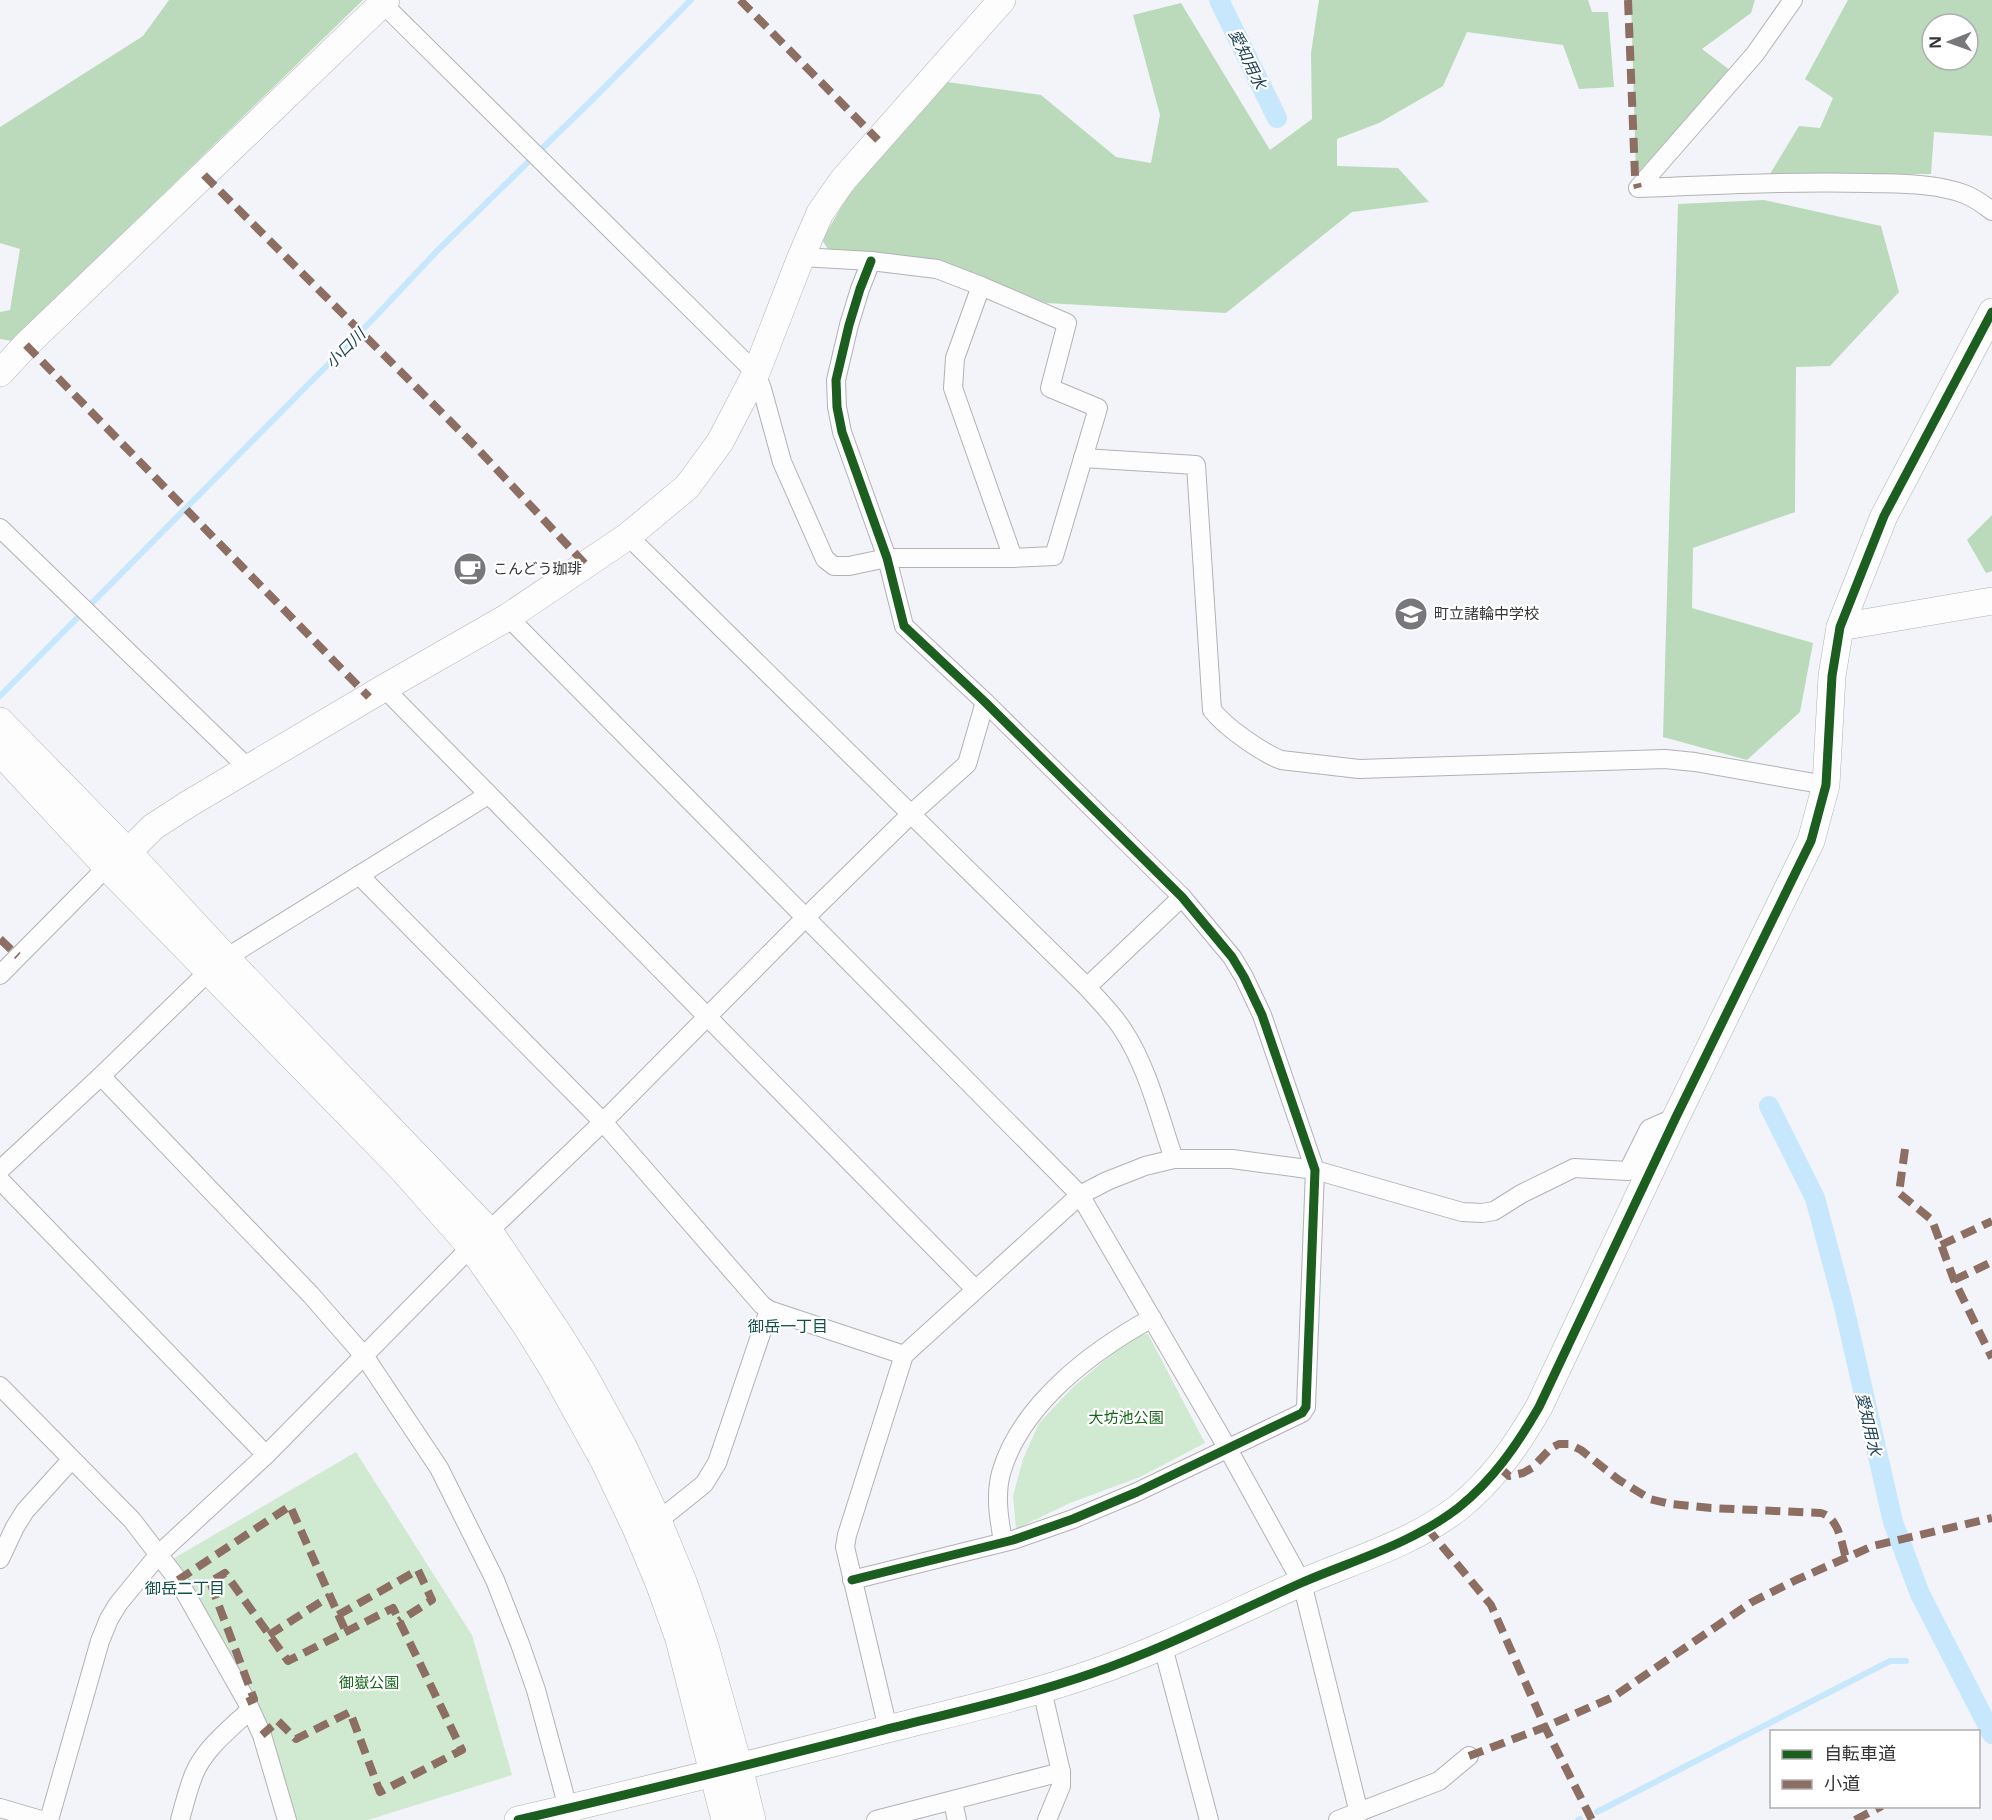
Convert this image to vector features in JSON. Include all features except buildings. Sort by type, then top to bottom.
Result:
[{"type":"street","points":[[0,975],[153,827],[248,768],[508,617],[628,536],[687,487],[720,442],[756,373],[820,213],[843,180],[1002,0]]},
{"type":"street","points":[[1793,0],[1755,54],[1638,188],[1830,182],[1900,184],[1962,193],[1977,199],[1992,211]]},
{"type":"street","points":[[0,373],[26,345],[384,2],[756,373],[782,462],[825,560],[834,566],[849,566],[887,558],[1054,556],[1098,408],[1050,388],[1066,323],[937,269],[871,261],[801,257]]},
{"type":"street","points":[[852,1580],[1013,1540],[1072,1519],[1137,1492],[1302,1413],[1306,1407],[1315,1170],[1262,1015],[1232,957],[1182,897],[985,702],[904,626],[887,558],[842,432],[837,407],[836,380],[846,336],[871,261]]},
{"type":"street","points":[[981,286],[955,358],[953,388],[1013,558]]},
{"type":"street","points":[[518,1820],[570,1814],[727,1770],[1042,1690],[1163,1647],[1302,1583],[1416,1535],[1455,1510],[1492,1477],[1522,1437],[1539,1407],[1676,1117],[1803,861],[1811,841],[1826,785],[1832,676],[1840,627],[1884,516],[1992,312]]},
{"type":"street","points":[[1083,458],[1196,465],[1212,710],[1219,719],[1270,755],[1281,760],[1359,769],[1665,759],[1695,762],[1826,785]]},
{"type":"street","points":[[0,528],[248,768]]},
{"type":"street","points":[[628,536],[1087,987],[1123,1029],[1138,1058],[1174,1159]]},
{"type":"street","points":[[1840,627],[1992,601]]},
{"type":"street","points":[[508,617],[1080,1195],[1228,1449],[1302,1583],[1359,1813]]},
{"type":"street","points":[[384,688],[975,1289]]},
{"type":"street","points":[[49,1820],[109,1619],[118,1604],[159,1554],[266,1455],[480,1239],[603,1122],[806,917],[911,814],[967,764],[985,702]]},
{"type":"street","points":[[2,734],[217,965],[402,1169],[480,1239],[556,1330],[583,1373],[624,1448],[684,1584],[705,1646],[727,1770],[725,1820]]},
{"type":"street","points":[[0,1170],[217,965],[488,795]]},
{"type":"street","points":[[359,875],[603,1122],[769,1310],[903,1355]]},
{"type":"street","points":[[1087,987],[1182,897]]},
{"type":"street","points":[[101,1076],[311,1295],[364,1357],[439,1468],[495,1580],[520,1644],[536,1690],[570,1814]]},
{"type":"street","points":[[888,1729],[845,1547],[903,1355],[1080,1195],[1134,1170],[1174,1159],[1232,1159],[1315,1170],[1462,1212],[1494,1211],[1521,1194],[1574,1168],[1628,1171],[1649,1129],[1676,1117]]},
{"type":"street","points":[[0,1180],[266,1455]]},
{"type":"street","points":[[480,1239],[604,1461],[636,1528],[659,1583],[727,1770],[752,1820]]},
{"type":"street","points":[[657,1521],[704,1484],[717,1463],[769,1310]]},
{"type":"street","points":[[1004,1541],[998,1510],[1001,1474],[1020,1430],[1048,1395],[1123,1334],[1152,1318]]},
{"type":"street","points":[[0,1386],[132,1520],[178,1580],[208,1631],[262,1735],[287,1820]]},
{"type":"street","points":[[0,1559],[25,1511],[71,1460]]},
{"type":"street","points":[[1163,1647],[1209,1820]]},
{"type":"street","points":[[1042,1690],[1061,1772],[1061,1786],[1047,1820]]},
{"type":"street","points":[[180,1820],[194,1773],[202,1759],[215,1743],[250,1710]]},
{"type":"street","points":[[1338,1820],[1439,1781],[1469,1756]]},
{"type":"street","points":[[876,1820],[953,1802],[1061,1772]]},
{"type":"street","points":[[953,1802],[957,1820]]},
{"type":"street","points":[[0,1808],[40,1820]]},
{"type":"green space","points":[[169,0],[363,0],[12,341],[0,339],[0,312],[10,310],[20,249],[0,243],[0,127],[143,36]]},
{"type":"green space","points":[[1319,0],[1588,0],[1592,12],[1608,12],[1614,87],[1579,89],[1563,45],[1467,32],[1443,86],[1379,123],[1337,139],[1337,166],[1398,168],[1429,202],[1352,212],[1226,313],[1046,303],[946,263],[889,254],[828,249],[822,240],[846,199],[883,153],[947,82],[1041,95],[1116,157],[1151,163],[1160,115],[1133,15],[1181,3],[1270,150],[1312,119],[1311,53]]},
{"type":"green space","points":[[1631,0],[1755,0],[1751,13],[1702,49],[1731,71],[1636,175]]},
{"type":"green space","points":[[1848,0],[1992,0],[1992,136],[1934,132],[1931,174],[1770,174],[1799,126],[1820,128],[1833,98],[1805,79]]},
{"type":"green space","points":[[1764,200],[1881,226],[1899,292],[1830,366],[1796,367],[1795,512],[1693,548],[1692,608],[1813,643],[1800,712],[1747,760],[1663,737],[1678,204]]},
{"type":"green space","points":[[1992,515],[1992,571],[1986,573],[1967,540]]},
{"type":"green space","name":"大坊池公園","points":[[1148,1334],[1205,1443],[1140,1477],[1070,1503],[1016,1529],[1013,1496],[1023,1459],[1039,1423],[1074,1386],[1135,1335]]},
{"type":"green space","name":"御嶽公園","points":[[356,1452],[472,1635],[512,1775],[368,1820],[296,1820],[254,1699],[171,1560]]},
{"type":"waterway","name":"小口川","points":[[0,696],[375,317],[437,251],[691,0]]},
{"type":"waterway","name":"愛知用水","points":[[1219,0],[1277,118]]},
{"type":"waterway","name":"愛知用水","points":[[1769,1106],[1815,1198],[1844,1307],[1893,1522],[1920,1594],[1992,1734]]},
{"type":"waterway","points":[[1597,1812],[1890,1661],[1906,1661]]},
{"type":"marked path","points":[[740,0],[878,140]]},
{"type":"marked path","points":[[1628,0],[1635,176],[1638,188]]},
{"type":"marked path","points":[[204,175],[475,446],[586,565]]},
{"type":"marked path","points":[[26,345],[369,697]]},
{"type":"marked path","points":[[0,939],[18,956]]},
{"type":"marked path","points":[[1905,1149],[1899,1193],[1932,1220],[1954,1280],[1992,1358]]},
{"type":"marked path","points":[[1941,1245],[1992,1221]]},
{"type":"marked path","points":[[1954,1280],[1992,1262]]},
{"type":"marked path","points":[[1499,1467],[1509,1476],[1523,1473],[1532,1468],[1551,1448],[1559,1444],[1569,1444],[1650,1499],[1670,1504],[1711,1508],[1821,1513],[1836,1525],[1846,1558]]},
{"type":"marked path","points":[[178,1580],[290,1506],[346,1632]]},
{"type":"marked path","points":[[1469,1756],[1545,1727],[1613,1697],[1752,1602],[1796,1580],[1873,1546],[1992,1518]]},
{"type":"marked path","points":[[1427,1528],[1491,1605],[1545,1727],[1592,1820]]},
{"type":"marked path","points":[[338,1615],[418,1570],[432,1600],[399,1621]]},
{"type":"marked path","points":[[247,1702],[254,1699],[210,1582],[225,1573],[288,1661],[393,1608],[462,1750],[380,1792],[350,1712],[296,1739],[278,1721],[262,1735]]},
{"type":"marked path","points":[[269,1635],[330,1596]]},
{"type":"marked path","points":[[1855,1820],[1878,1808]]},
{"type":"cycle path","points":[[852,1580],[1013,1540],[1073,1519],[1137,1492],[1302,1413],[1306,1407],[1315,1170],[1262,1015],[1232,957],[1182,897],[985,702],[904,626],[887,558],[842,432],[837,407],[836,380],[849,325],[871,261]]},
{"type":"cycle path","points":[[518,1820],[987,1704],[1093,1673],[1172,1642],[1301,1583],[1421,1532],[1458,1508],[1482,1486],[1513,1448],[1539,1407],[1676,1117],[1811,841],[1826,785],[1832,676],[1840,627],[1884,516],[1992,312]]},
{"type":"place","name":"こんどう珈琲","points":[[470,569]]},
{"type":"place","name":"町立諸輪中学校","points":[[1411,614]]},
{"type":"district","name":"御岳一丁目","points":[[788,1326]]},
{"type":"district","name":"御岳二丁目","points":[[185,1588]]}]
